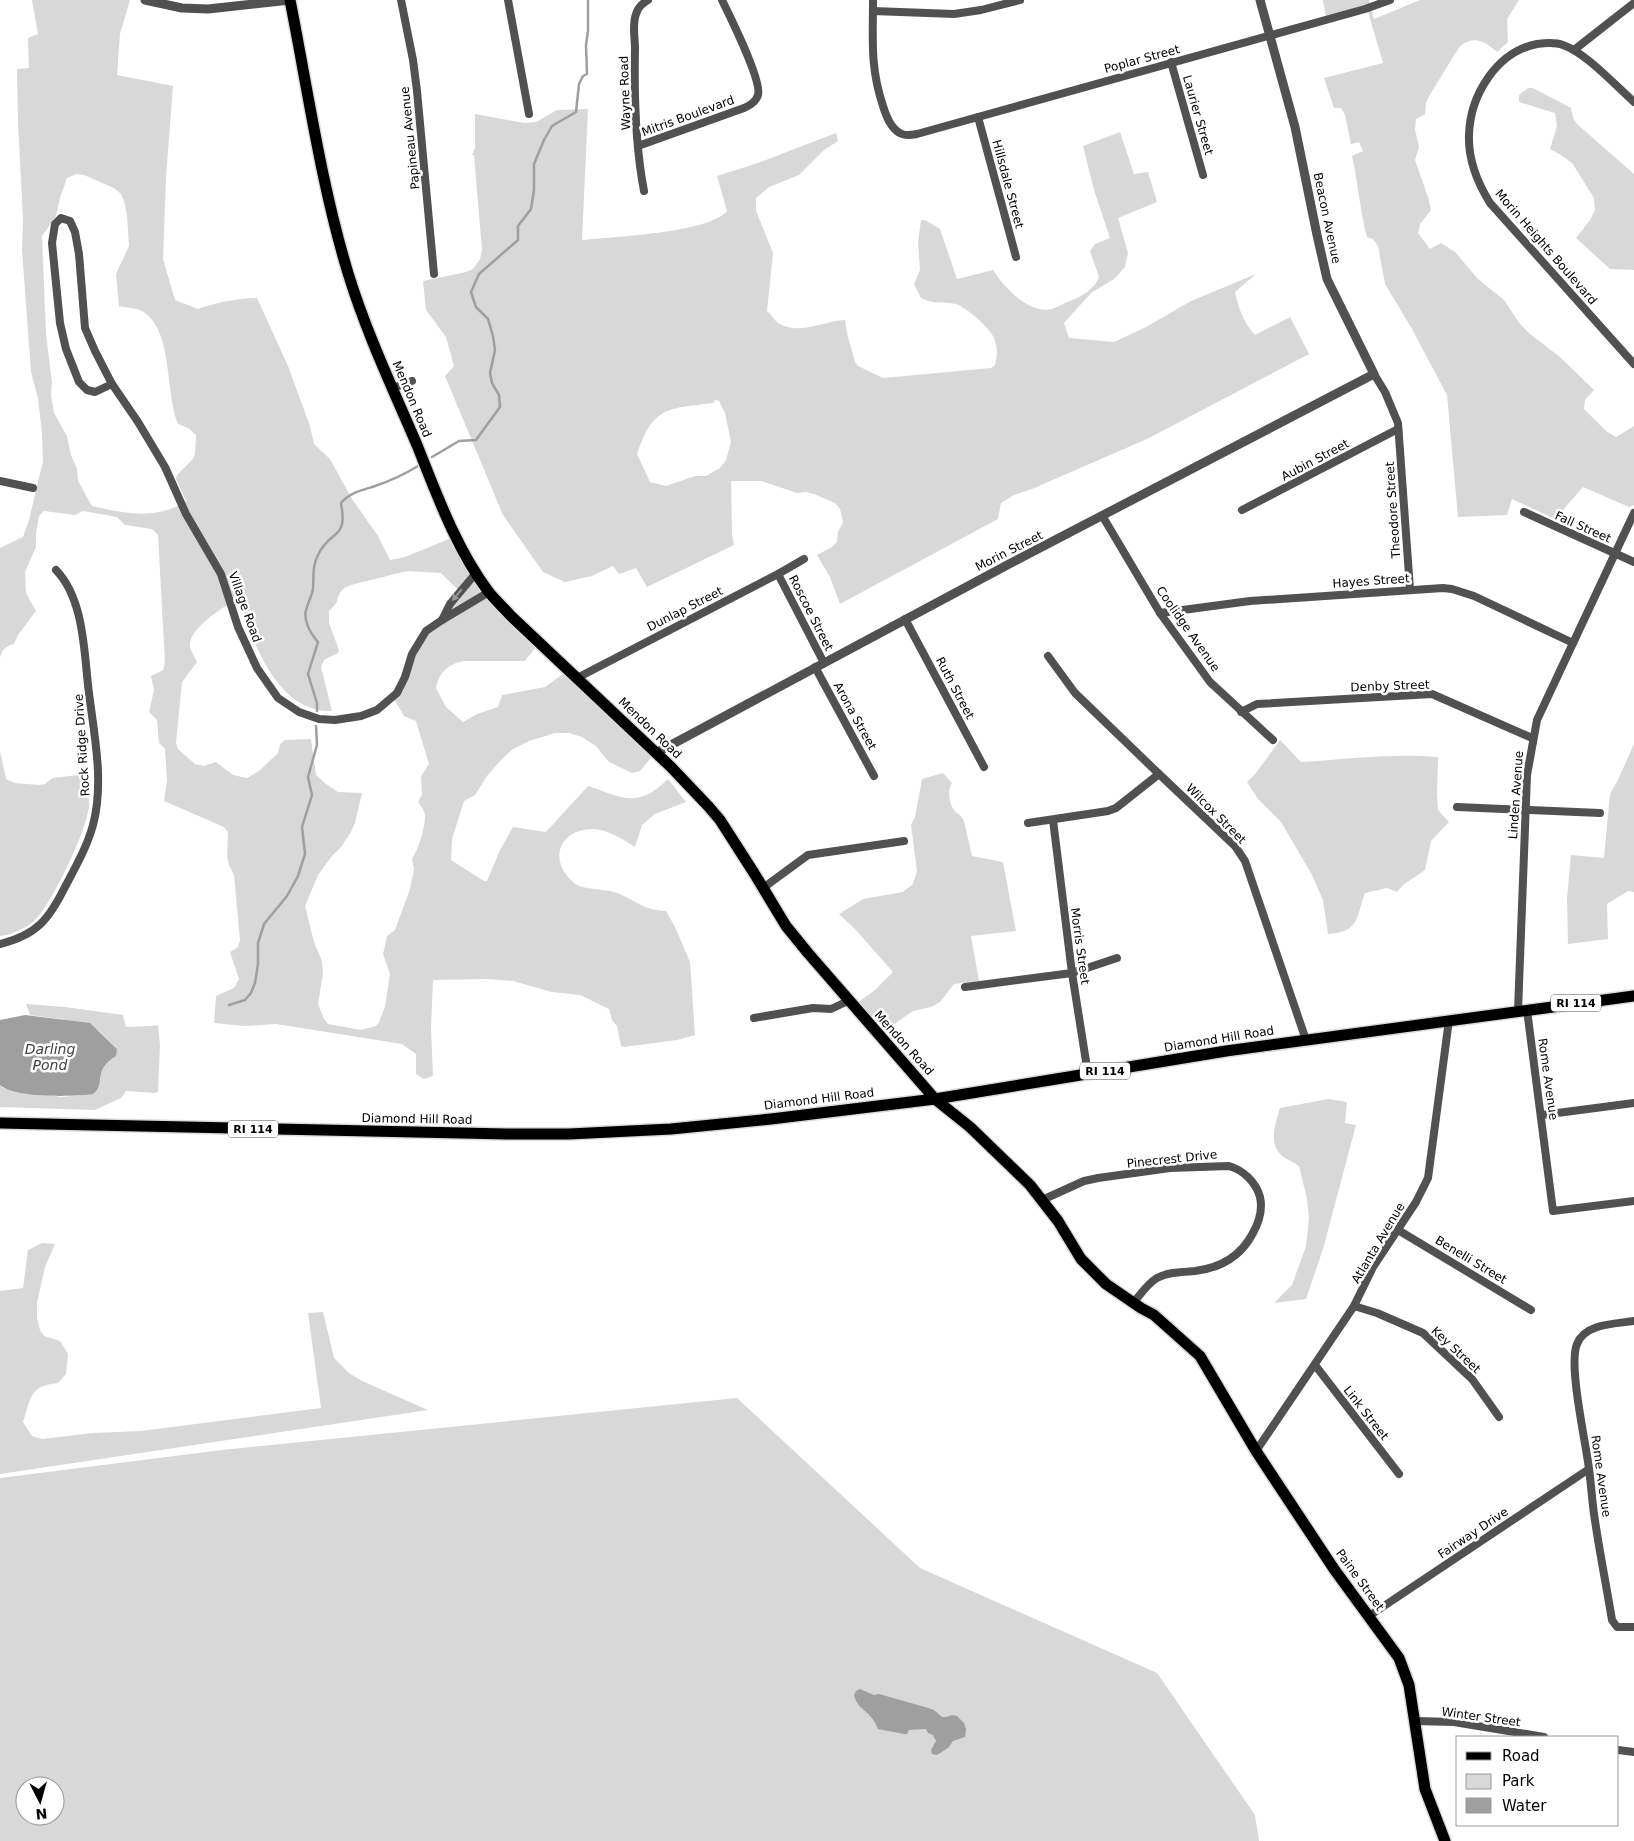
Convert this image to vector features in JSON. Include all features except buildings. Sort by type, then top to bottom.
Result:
[{"type":"main road","name":"Mendon Road","points":[[290,0],[314,124],[338,236],[349,276],[392,388],[442,507],[476,573],[489,592],[511,616],[656,752],[720,820],[786,926],[935,1099],[970,1127],[1030,1185],[1058,1221],[1081,1259],[1106,1284],[1154,1315],[1200,1356]]},
{"type":"main road","name":"Diamond Hill Road","points":[[0,1123],[507,1134],[569,1134],[676,1129],[935,1099],[1226,1051],[1634,996]]},
{"type":"main road","name":"Paine Street","points":[[1200,1356],[1256,1452],[1334,1569],[1399,1658],[1409,1685],[1425,1789],[1445,1841]]},
{"type":"street","points":[[145,0],[182,8],[208,9],[290,0]]},
{"type":"street","name":"Papineau Avenue","points":[[401,0],[417,91],[434,274]]},
{"type":"street","points":[[508,0],[529,114]]},
{"type":"street","name":"Wayne Road","points":[[644,191],[635,101],[635,19],[639,8],[648,0]]},
{"type":"street","name":"Mitris Boulevard","points":[[638,146],[744,108],[754,102],[757,97],[759,93],[755,75],[722,0]]},
{"type":"street","points":[[873,0],[873,11],[954,14],[981,10],[1020,0]]},
{"type":"street","name":"Beacon Avenue","points":[[1260,0],[1295,127],[1328,279],[1374,374],[1385,392],[1398,423],[1398,429]]},
{"type":"street","name":"Poplar Street","points":[[873,11],[872,52],[876,83],[886,115],[893,128],[904,135],[917,134],[1365,9],[1390,0]]},
{"type":"street","points":[[1574,50],[1634,3]]},
{"type":"street","name":"Morin Heights Boulevard","points":[[1633,363],[1490,203],[1480,186],[1470,154],[1469,134],[1475,105],[1482,87],[1495,70],[1507,56],[1522,48],[1546,43],[1562,44],[1574,50],[1634,102]]},
{"type":"street","name":"Laurier Street","points":[[1171,62],[1203,174]]},
{"type":"street","name":"Hillsdale Street","points":[[978,117],[1016,257]]},
{"type":"street","name":"Village Road","points":[[112,384],[95,392],[87,390],[79,382],[66,349],[60,324],[52,243],[55,224],[61,218],[70,221],[75,232],[79,254],[85,328],[95,351],[112,384],[165,466],[186,514],[221,574],[238,627],[257,668],[278,698],[306,716],[335,720],[361,716],[376,710],[397,693],[405,678],[412,654],[426,631],[489,592]]},
{"type":"street","name":"Morin Street","points":[[656,752],[1011,563],[1103,517],[1374,374]]},
{"type":"street","points":[[392,388],[412,381]]},
{"type":"street","name":"Aubin Street","points":[[1242,510],[1398,429]]},
{"type":"street","name":"Theodore Street","points":[[1398,429],[1410,589]]},
{"type":"street","points":[[0,481],[33,488]]},
{"type":"street","name":"Fall Street","points":[[1524,512],[1634,562]]},
{"type":"street","name":"Linden Avenue","points":[[1523,1010],[1525,810],[1532,738],[1541,707],[1634,513]]},
{"type":"street","name":"Coolidge Avenue","points":[[1103,517],[1160,613],[1210,682],[1273,740]]},
{"type":"street","name":"Dunlap Street","points":[[577,678],[804,559]]},
{"type":"street","name":"Rock Ridge Drive","points":[[0,944],[16,940],[35,929],[51,914],[85,848],[96,810],[98,792],[97,767],[81,630],[72,596],[66,583],[56,570]]},
{"type":"street","name":"Village Road","points":[[442,620],[450,604],[476,573]]},
{"type":"street","name":"Roscoe Street","points":[[778,574],[820,665]]},
{"type":"street","name":"Hayes Street","points":[[1160,613],[1250,601],[1410,589],[1452,588],[1474,596],[1572,643]]},
{"type":"street","name":"Ruth Street","points":[[905,619],[984,767]]},
{"type":"street","name":"Wilcox Street","points":[[1048,656],[1075,693],[1235,846],[1245,861],[1306,1040]]},
{"type":"street","name":"Arona Street","points":[[820,665],[874,776]]},
{"type":"street","name":"Denby Street","points":[[1241,712],[1257,704],[1432,694],[1532,738]]},
{"type":"street","points":[[1028,823],[1108,811],[1116,808],[1159,774]]},
{"type":"street","points":[[1457,807],[1600,813]]},
{"type":"street","name":"Morris Street","points":[[1053,820],[1072,973],[1088,1074]]},
{"type":"street","points":[[763,888],[808,855],[904,841]]},
{"type":"street","points":[[965,987],[1072,973],[1117,958]]},
{"type":"street","points":[[754,1018],[813,1008],[831,1009],[848,1000]]},
{"type":"street","name":"Rome Avenue","points":[[1523,1010],[1542,1115],[1553,1211],[1634,1201]]},
{"type":"street","name":"Atlanta Avenue","points":[[1256,1452],[1354,1306],[1373,1267],[1398,1230],[1428,1178],[1449,1020]]},
{"type":"street","points":[[1542,1115],[1634,1103]]},
{"type":"street","name":"Pinecrest Drive","points":[[1042,1200],[1084,1181],[1170,1168],[1229,1166],[1236,1168],[1248,1177],[1257,1189],[1261,1210],[1259,1221],[1245,1247],[1231,1260],[1205,1269],[1170,1274],[1155,1279],[1133,1302]]},
{"type":"street","name":"Benelli Street","points":[[1398,1230],[1531,1310]]},
{"type":"street","name":"Key Street","points":[[1354,1306],[1377,1313],[1423,1333],[1472,1379],[1499,1417]]},
{"type":"street","name":"Rome Avenue","points":[[1634,1321],[1605,1325],[1589,1330],[1577,1343],[1575,1357],[1580,1412],[1594,1513],[1612,1620],[1617,1628],[1634,1627]]},
{"type":"street","name":"Link Street","points":[[1315,1365],[1399,1474]]},
{"type":"street","name":"Fairway Drive","points":[[1369,1616],[1589,1469]]},
{"type":"street","name":"Winter Street","points":[[1415,1721],[1454,1722],[1538,1736]]},
{"type":"street","points":[[1619,1750],[1634,1752]]},
{"type":"green space","points":[[32,0],[130,0],[120,34],[117,75],[173,86],[166,177],[163,259],[175,300],[198,309],[227,301],[257,298],[288,366],[310,426],[314,444],[330,459],[352,499],[378,536],[390,560],[405,557],[454,537],[486,584],[539,643],[525,661],[464,661],[453,664],[439,677],[436,688],[446,707],[463,722],[477,714],[498,707],[502,695],[545,687],[567,671],[655,753],[640,771],[632,773],[609,762],[596,746],[582,737],[569,733],[555,733],[529,741],[513,749],[487,776],[475,795],[464,801],[452,839],[451,860],[484,881],[487,881],[500,850],[513,827],[546,832],[588,786],[621,797],[639,798],[668,779],[686,802],[655,814],[642,825],[635,847],[610,833],[593,829],[581,830],[565,840],[559,856],[565,873],[577,885],[612,891],[646,907],[666,911],[690,962],[695,1035],[677,1040],[624,1047],[621,1046],[617,1026],[612,1020],[609,1009],[580,995],[552,992],[513,981],[486,979],[433,980],[431,1028],[433,1076],[424,1079],[416,1074],[416,1054],[402,1044],[276,1024],[244,1026],[214,1023],[216,996],[234,988],[239,979],[230,952],[238,947],[240,940],[234,875],[227,856],[228,832],[224,827],[164,801],[167,780],[165,749],[159,743],[157,720],[149,712],[154,690],[151,676],[163,670],[165,663],[158,535],[152,529],[125,525],[117,517],[83,511],[75,515],[44,511],[39,516],[36,547],[25,572],[26,593],[36,611],[18,635],[14,644],[5,648],[0,658],[0,548],[23,537],[43,461],[38,398],[31,372],[22,250],[23,219],[17,69],[29,68],[28,38],[38,34]],"holes":[[[76,174],[84,175],[114,188],[121,194],[127,215],[129,246],[116,274],[119,306],[142,311],[154,322],[164,349],[171,396],[178,424],[188,428],[196,435],[193,459],[177,475],[176,479],[186,501],[164,511],[140,514],[92,506],[78,481],[77,469],[71,455],[67,436],[54,413],[46,334],[42,236],[56,216],[67,178]],[[407,571],[441,573],[458,590],[415,651],[400,682],[391,694],[404,716],[416,721],[429,764],[421,776],[422,795],[418,802],[423,809],[425,821],[421,839],[412,859],[414,869],[410,889],[395,930],[387,936],[383,954],[390,974],[385,1007],[376,1026],[361,1030],[328,1024],[324,1019],[318,1004],[323,973],[322,961],[314,942],[305,906],[318,875],[351,832],[362,793],[338,792],[316,775],[311,739],[285,740],[280,744],[278,753],[259,771],[247,778],[233,775],[216,762],[204,766],[195,764],[178,749],[176,743],[182,682],[197,662],[190,647],[195,633],[208,618],[239,598],[251,634],[260,653],[282,687],[296,700],[313,708],[332,711],[321,667],[324,660],[338,653],[339,650],[329,623],[329,611],[336,603],[341,591],[348,586]]]},
{"type":"green space","points":[[1323,0],[1369,0],[1374,19],[1420,0],[1519,0],[1507,19],[1508,42],[1497,52],[1484,42],[1475,40],[1460,46],[1429,96],[1425,114],[1416,119],[1415,129],[1419,147],[1415,160],[1431,210],[1420,224],[1418,233],[1430,249],[1441,243],[1455,252],[1478,279],[1504,300],[1520,324],[1530,334],[1560,357],[1594,390],[1585,400],[1584,409],[1606,431],[1616,437],[1634,426],[1634,505],[1629,507],[1583,487],[1555,519],[1512,499],[1507,515],[1458,517],[1447,395],[1412,329],[1385,284],[1378,246],[1373,239],[1367,237],[1352,156],[1363,151],[1359,142],[1351,144],[1345,115],[1341,108],[1334,108],[1324,78],[1383,63],[1366,5],[1326,17]]},
{"type":"green space","points":[[1528,88],[1533,88],[1571,108],[1573,118],[1577,124],[1634,174],[1634,270],[1610,269],[1576,238],[1595,210],[1594,198],[1572,163],[1550,149],[1557,126],[1555,113],[1519,102],[1519,95]]},
{"type":"green space","points":[[588,109],[582,240],[659,233],[701,224],[717,218],[727,211],[717,176],[761,162],[836,133],[838,141],[824,150],[799,175],[769,187],[756,198],[756,211],[773,253],[767,311],[778,323],[794,328],[811,327],[845,320],[855,362],[858,366],[883,378],[991,368],[995,365],[997,352],[994,338],[977,318],[956,304],[921,298],[914,284],[920,270],[918,242],[921,220],[925,220],[940,229],[957,279],[993,270],[1018,298],[1034,308],[1043,309],[1052,309],[1079,297],[1091,289],[1099,277],[1090,251],[1095,244],[1110,238],[1094,190],[1083,146],[1120,132],[1134,174],[1148,172],[1157,202],[1118,218],[1128,253],[1125,267],[1114,279],[1091,293],[1064,323],[1069,338],[1114,342],[1146,327],[1191,301],[1256,274],[1235,292],[1247,325],[1255,335],[1290,317],[1309,354],[1147,439],[1014,495],[1001,503],[998,519],[840,604],[830,577],[817,555],[837,542],[838,532],[843,522],[840,509],[835,503],[814,494],[806,492],[797,493],[761,481],[731,481],[732,535],[734,545],[647,587],[636,568],[619,574],[613,566],[592,576],[565,582],[543,572],[503,515],[445,376],[454,366],[446,337],[426,310],[423,281],[466,272],[473,269],[480,259],[482,250],[474,155],[472,155],[475,148],[475,114],[524,123],[536,122],[557,110]],"holes":[[[715,400],[719,401],[725,413],[731,442],[726,460],[720,468],[706,476],[695,476],[666,486],[650,482],[637,454],[643,438],[656,418],[673,409],[713,403]]]},
{"type":"green space","points":[[1280,740],[1301,762],[1387,756],[1438,757],[1438,810],[1449,822],[1431,841],[1425,870],[1403,885],[1397,892],[1387,888],[1365,893],[1355,922],[1346,930],[1338,933],[1328,934],[1323,900],[1312,875],[1281,822],[1258,799],[1247,782],[1256,773]]},
{"type":"green space","points":[[1634,744],[1634,892],[1628,891],[1607,904],[1608,939],[1568,944],[1567,898],[1571,855],[1604,858],[1610,794]]},
{"type":"green space","points":[[0,751],[6,779],[15,783],[39,785],[45,784],[53,778],[86,774],[89,805],[83,830],[76,847],[59,883],[42,911],[32,923],[9,934],[0,936]]},
{"type":"green space","points":[[943,773],[952,783],[949,793],[950,801],[955,811],[964,821],[972,856],[1003,862],[1016,931],[971,936],[979,981],[954,984],[940,1002],[931,1007],[913,1011],[881,1035],[857,1003],[875,990],[893,972],[839,914],[863,899],[903,892],[913,884],[917,871],[911,825],[915,817],[922,779]]},
{"type":"green space","points":[[26,1004],[123,1015],[126,1027],[158,1025],[160,1045],[158,1092],[126,1091],[121,1098],[95,1110],[0,1107],[0,1085],[3,1088],[61,1097],[93,1094],[102,1068],[117,1049],[98,1030],[61,1019],[30,1015]]},
{"type":"green space","points":[[1328,1099],[1347,1102],[1345,1123],[1356,1125],[1323,1249],[1306,1299],[1274,1303],[1292,1285],[1306,1246],[1309,1218],[1307,1199],[1299,1166],[1285,1158],[1276,1148],[1274,1135],[1276,1121],[1280,1108]]},
{"type":"green space","points":[[42,1243],[55,1244],[45,1267],[37,1303],[37,1318],[40,1330],[44,1336],[60,1341],[68,1354],[66,1374],[58,1383],[36,1390],[30,1400],[23,1422],[32,1436],[42,1439],[93,1433],[141,1431],[321,1408],[308,1313],[323,1312],[334,1358],[349,1373],[362,1381],[428,1410],[0,1474],[0,1291],[23,1288],[28,1250]]},
{"type":"green space","points":[[737,1398],[920,1568],[1157,1673],[1255,1815],[1259,1841],[0,1841],[0,1478],[222,1450]]},
{"type":"water","name":"Darling Pond","points":[[25,1015],[90,1023],[117,1049],[116,1056],[108,1061],[101,1072],[99,1086],[93,1094],[44,1096],[18,1092],[0,1085],[0,1020]]},
{"type":"water","points":[[860,1689],[874,1695],[879,1694],[934,1710],[942,1717],[957,1716],[964,1723],[966,1729],[965,1737],[953,1741],[948,1748],[937,1755],[932,1754],[931,1750],[936,1741],[933,1735],[928,1733],[926,1729],[909,1730],[907,1734],[904,1734],[878,1729],[872,1718],[861,1708],[856,1700],[854,1695]]},
{"type":"waterway","points":[[432,457],[459,441],[476,440],[500,407],[499,395],[492,383],[490,373],[495,350],[493,336],[488,319],[476,307],[471,292],[479,274],[518,240],[518,226],[531,209],[534,190],[534,164],[544,140],[552,126],[576,112],[579,84],[583,76],[587,74],[588,0]]},
{"type":"waterway","points":[[317,711],[317,703],[308,674],[318,642],[312,634],[305,616],[313,591],[316,559],[323,547],[340,529],[343,515],[341,503],[348,496],[392,480],[418,466]]},
{"type":"waterway","points":[[229,1005],[245,1000],[251,993],[255,983],[258,964],[258,943],[264,924],[287,896],[298,876],[305,854],[302,827],[312,795],[308,777],[317,745],[316,726]]}]
